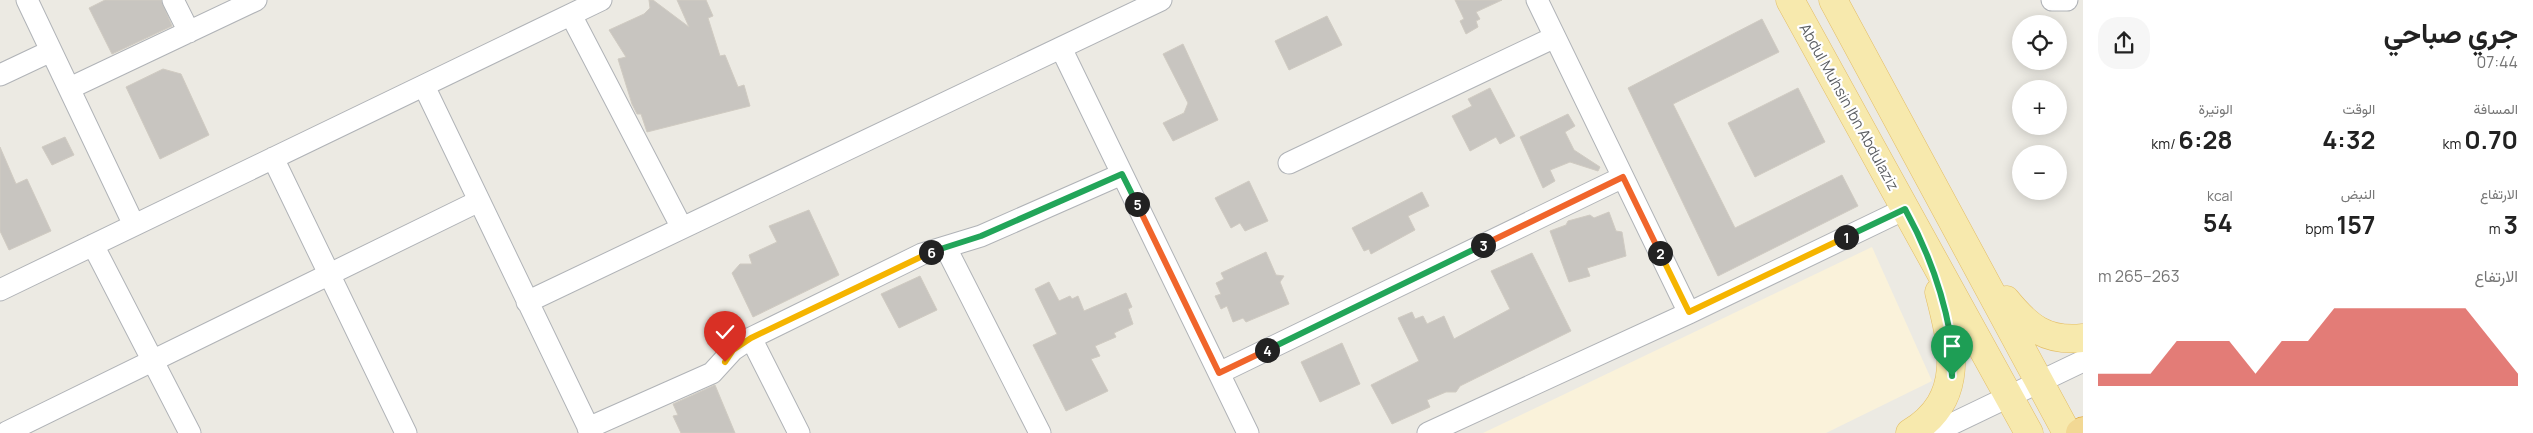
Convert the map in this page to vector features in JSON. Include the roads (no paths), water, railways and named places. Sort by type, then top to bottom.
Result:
[{"type":"main road","name":"Abdul Muhsin Ibn Abdulaziz","points":[[1790,0],[2027,428]]},
{"type":"main road","points":[[1833,0],[2062,424]]},
{"type":"main road","points":[[1949,214],[2000,294],[2024,322],[2045,334],[2072,340],[2083,338]]},
{"type":"main road","points":[[1910,433],[1919,428],[1940,406],[1952,376],[1950,334],[1938,287],[1920,236]]},
{"type":"street","points":[[27,0],[134,225]]},
{"type":"street","points":[[173,0],[189,32]]},
{"type":"street","points":[[70,88],[256,0]]},
{"type":"street","points":[[526,302],[1161,0]]},
{"type":"street","points":[[1537,0],[1689,312]]},
{"type":"street","points":[[2052,0],[2067,0]]},
{"type":"street","points":[[0,290],[571,15],[594,2]]},
{"type":"street","points":[[571,15],[682,228]]},
{"type":"street","points":[[1289,164],[1555,37]]},
{"type":"street","points":[[1061,48],[1248,433]]},
{"type":"street","points":[[0,75],[51,51]]},
{"type":"street","points":[[424,86],[589,431],[712,373],[733,350],[751,338],[922,254],[981,236],[1122,174]]},
{"type":"street","points":[[273,158],[406,433]]},
{"type":"street","points":[[1219,373],[1623,177]]},
{"type":"street","points":[[5,427],[153,361],[479,201]]},
{"type":"street","points":[[1428,433],[1905,209]]},
{"type":"street","points":[[93,245],[190,433]]},
{"type":"street","points":[[946,248],[1040,433]]},
{"type":"street","points":[[751,338],[799,433]]},
{"type":"street","points":[[1933,433],[2009,398],[2083,360]]}]
